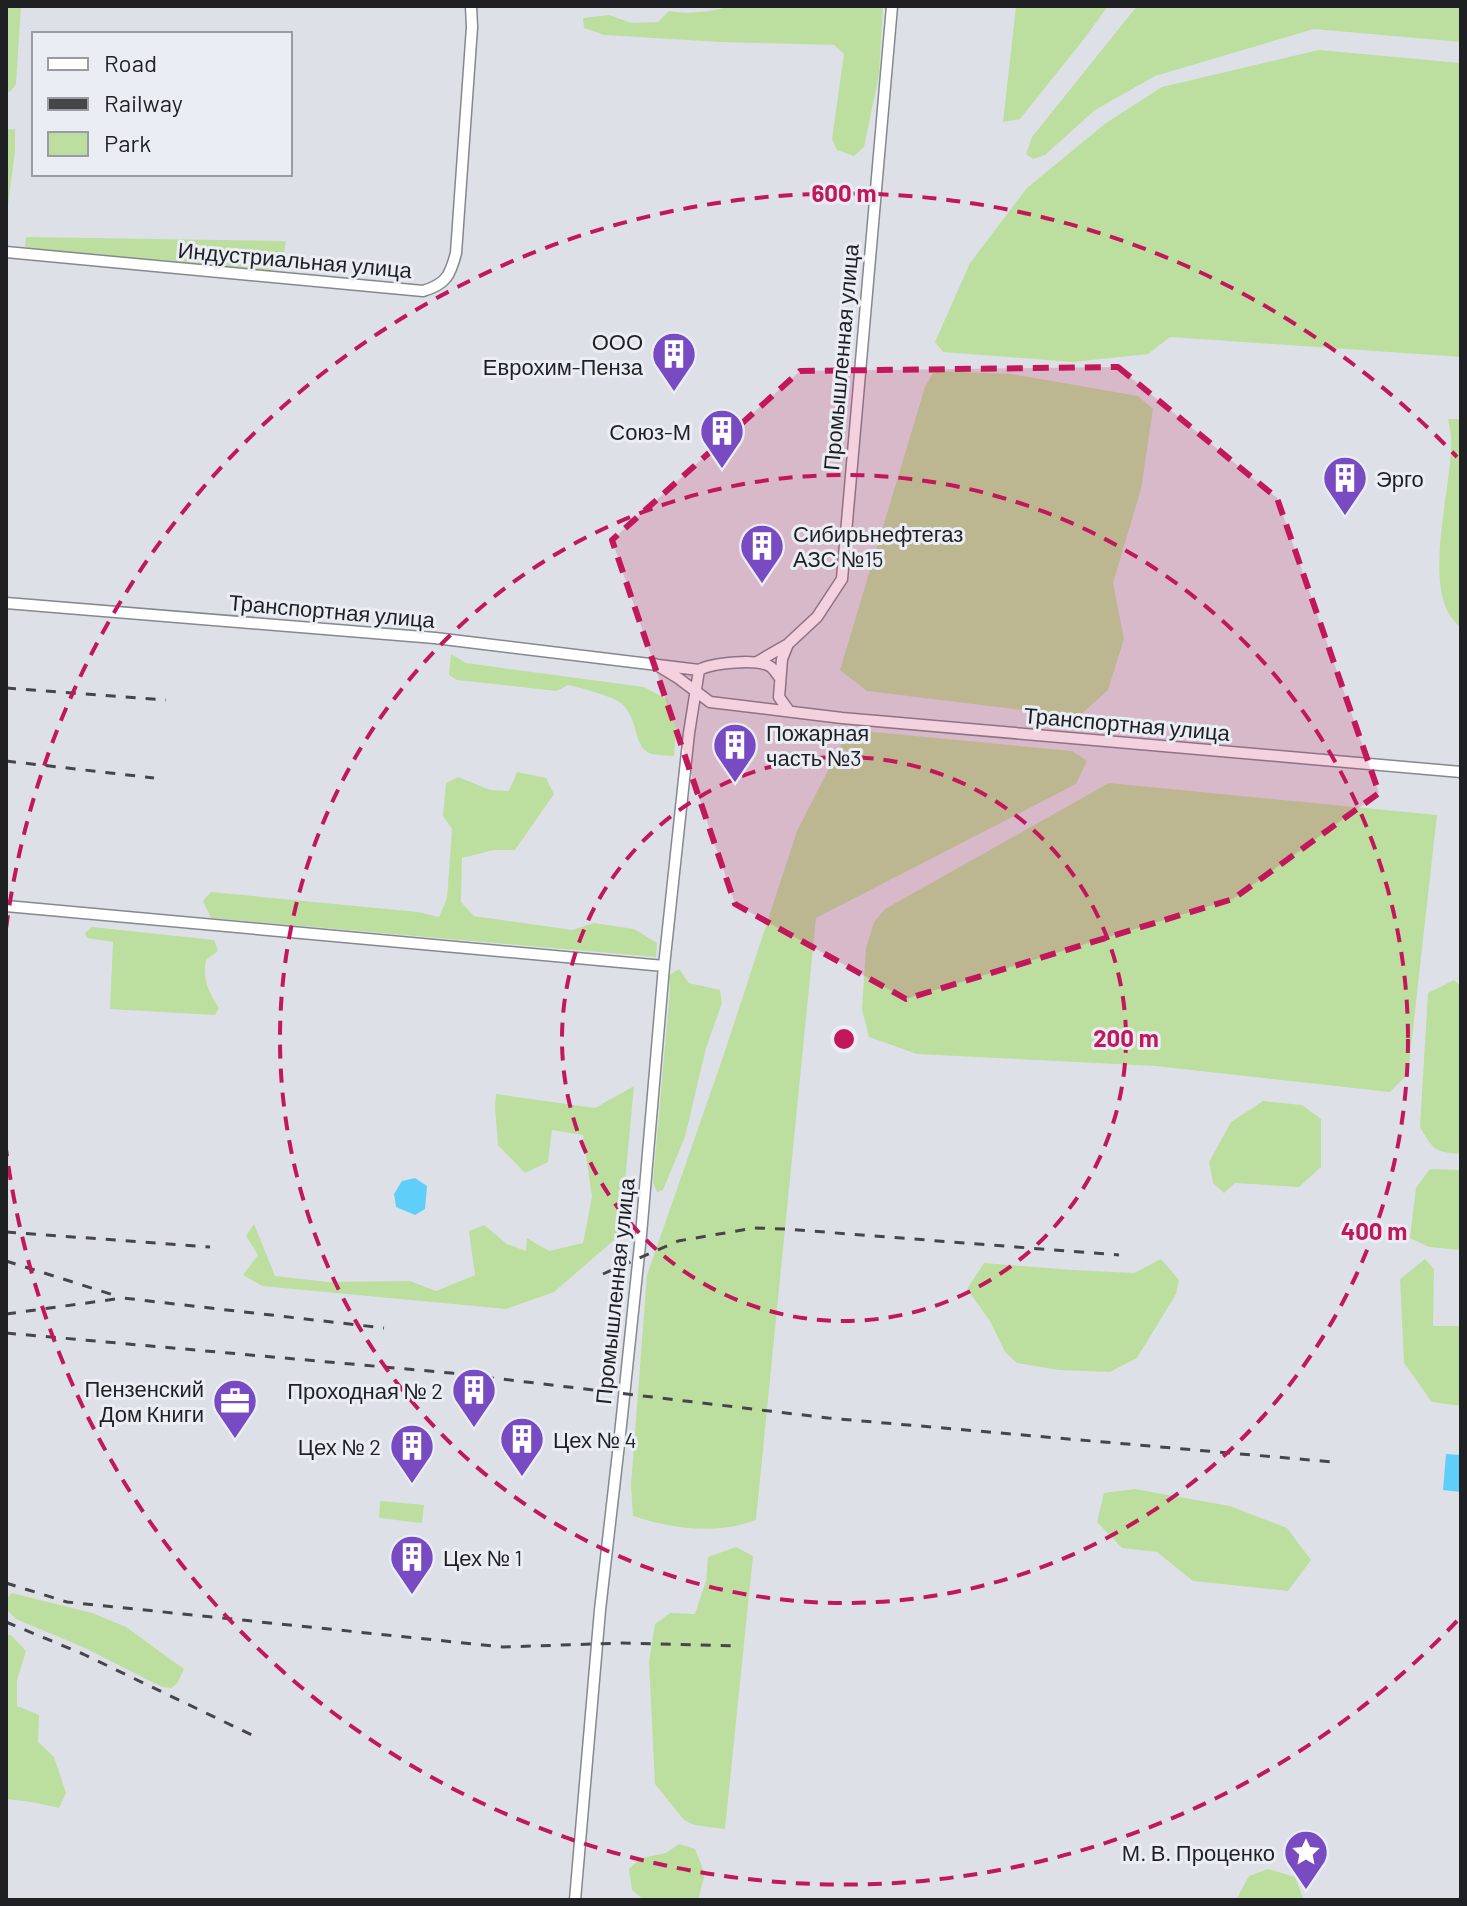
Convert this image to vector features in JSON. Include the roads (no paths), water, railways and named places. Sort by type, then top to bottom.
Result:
[{"type":"street","name":"Индустриальная улица","points":[[6,252],[423,291],[440,286],[451,271],[456,253],[471,6]]},
{"type":"street","name":"Промышленная улица","points":[[757,662],[788,644],[817,617],[842,579],[892,6]]},
{"type":"street","name":"Транспортная улица","points":[[6,603],[435,638],[699,670],[708,665],[757,662]]},
{"type":"street","points":[[788,644],[782,659],[779,697],[789,711]]},
{"type":"street","points":[[757,662],[771,667],[780,678]]},
{"type":"street","points":[[655,664],[710,702],[699,712],[689,733]]},
{"type":"street","name":"Промышленная улица","points":[[575,1900],[600,1610],[641,1235],[664,966],[689,733],[699,670]]},
{"type":"street","points":[[765,709],[779,697]]},
{"type":"street","name":"Транспортная улица","points":[[710,702],[1461,772]]},
{"type":"street","points":[[6,906],[664,966]]},
{"type":"water","points":[[415,1178],[427,1186],[425,1209],[415,1215],[396,1207],[394,1194],[402,1181]]},
{"type":"water","points":[[1446,1454],[1461,1455],[1461,1492],[1443,1490]]},
{"type":"railway","points":[[6,688],[166,700]]},
{"type":"railway","points":[[6,761],[154,778]]},
{"type":"railway","points":[[603,1274],[678,1241],[754,1228],[1119,1255]]},
{"type":"railway","points":[[6,1232],[210,1247]]},
{"type":"railway","points":[[6,1261],[117,1296]]},
{"type":"railway","points":[[6,1314],[123,1298],[384,1328]]},
{"type":"railway","points":[[6,1333],[451,1373],[828,1418],[1333,1462]]},
{"type":"railway","points":[[6,1583],[67,1602],[503,1647],[622,1643],[740,1646]]},
{"type":"railway","points":[[6,1622],[83,1654],[256,1737]]},
{"type":"place","name":"ООО Еврохим-Пенза","points":[[674,393]]},
{"type":"place","name":"Союз-М","points":[[722,470]]},
{"type":"place","name":"Эрго","points":[[1345,517]]},
{"type":"place","name":"Сибирьнефтегаз АЗС №15","points":[[762,585]]},
{"type":"place","name":"Пожарная часть №3","points":[[735,784]]},
{"type":"place","name":"Проходная № 2","points":[[474,1429]]},
{"type":"place","name":"Пензенский Дом Книги","points":[[235,1440]]},
{"type":"place","name":"Цех № 4","points":[[522,1478]]},
{"type":"place","name":"Цех № 2","points":[[412,1485]]},
{"type":"place","name":"Цех № 1","points":[[412,1596]]},
{"type":"place","name":"М. В. Проценко","points":[[1306,1891]]}]
